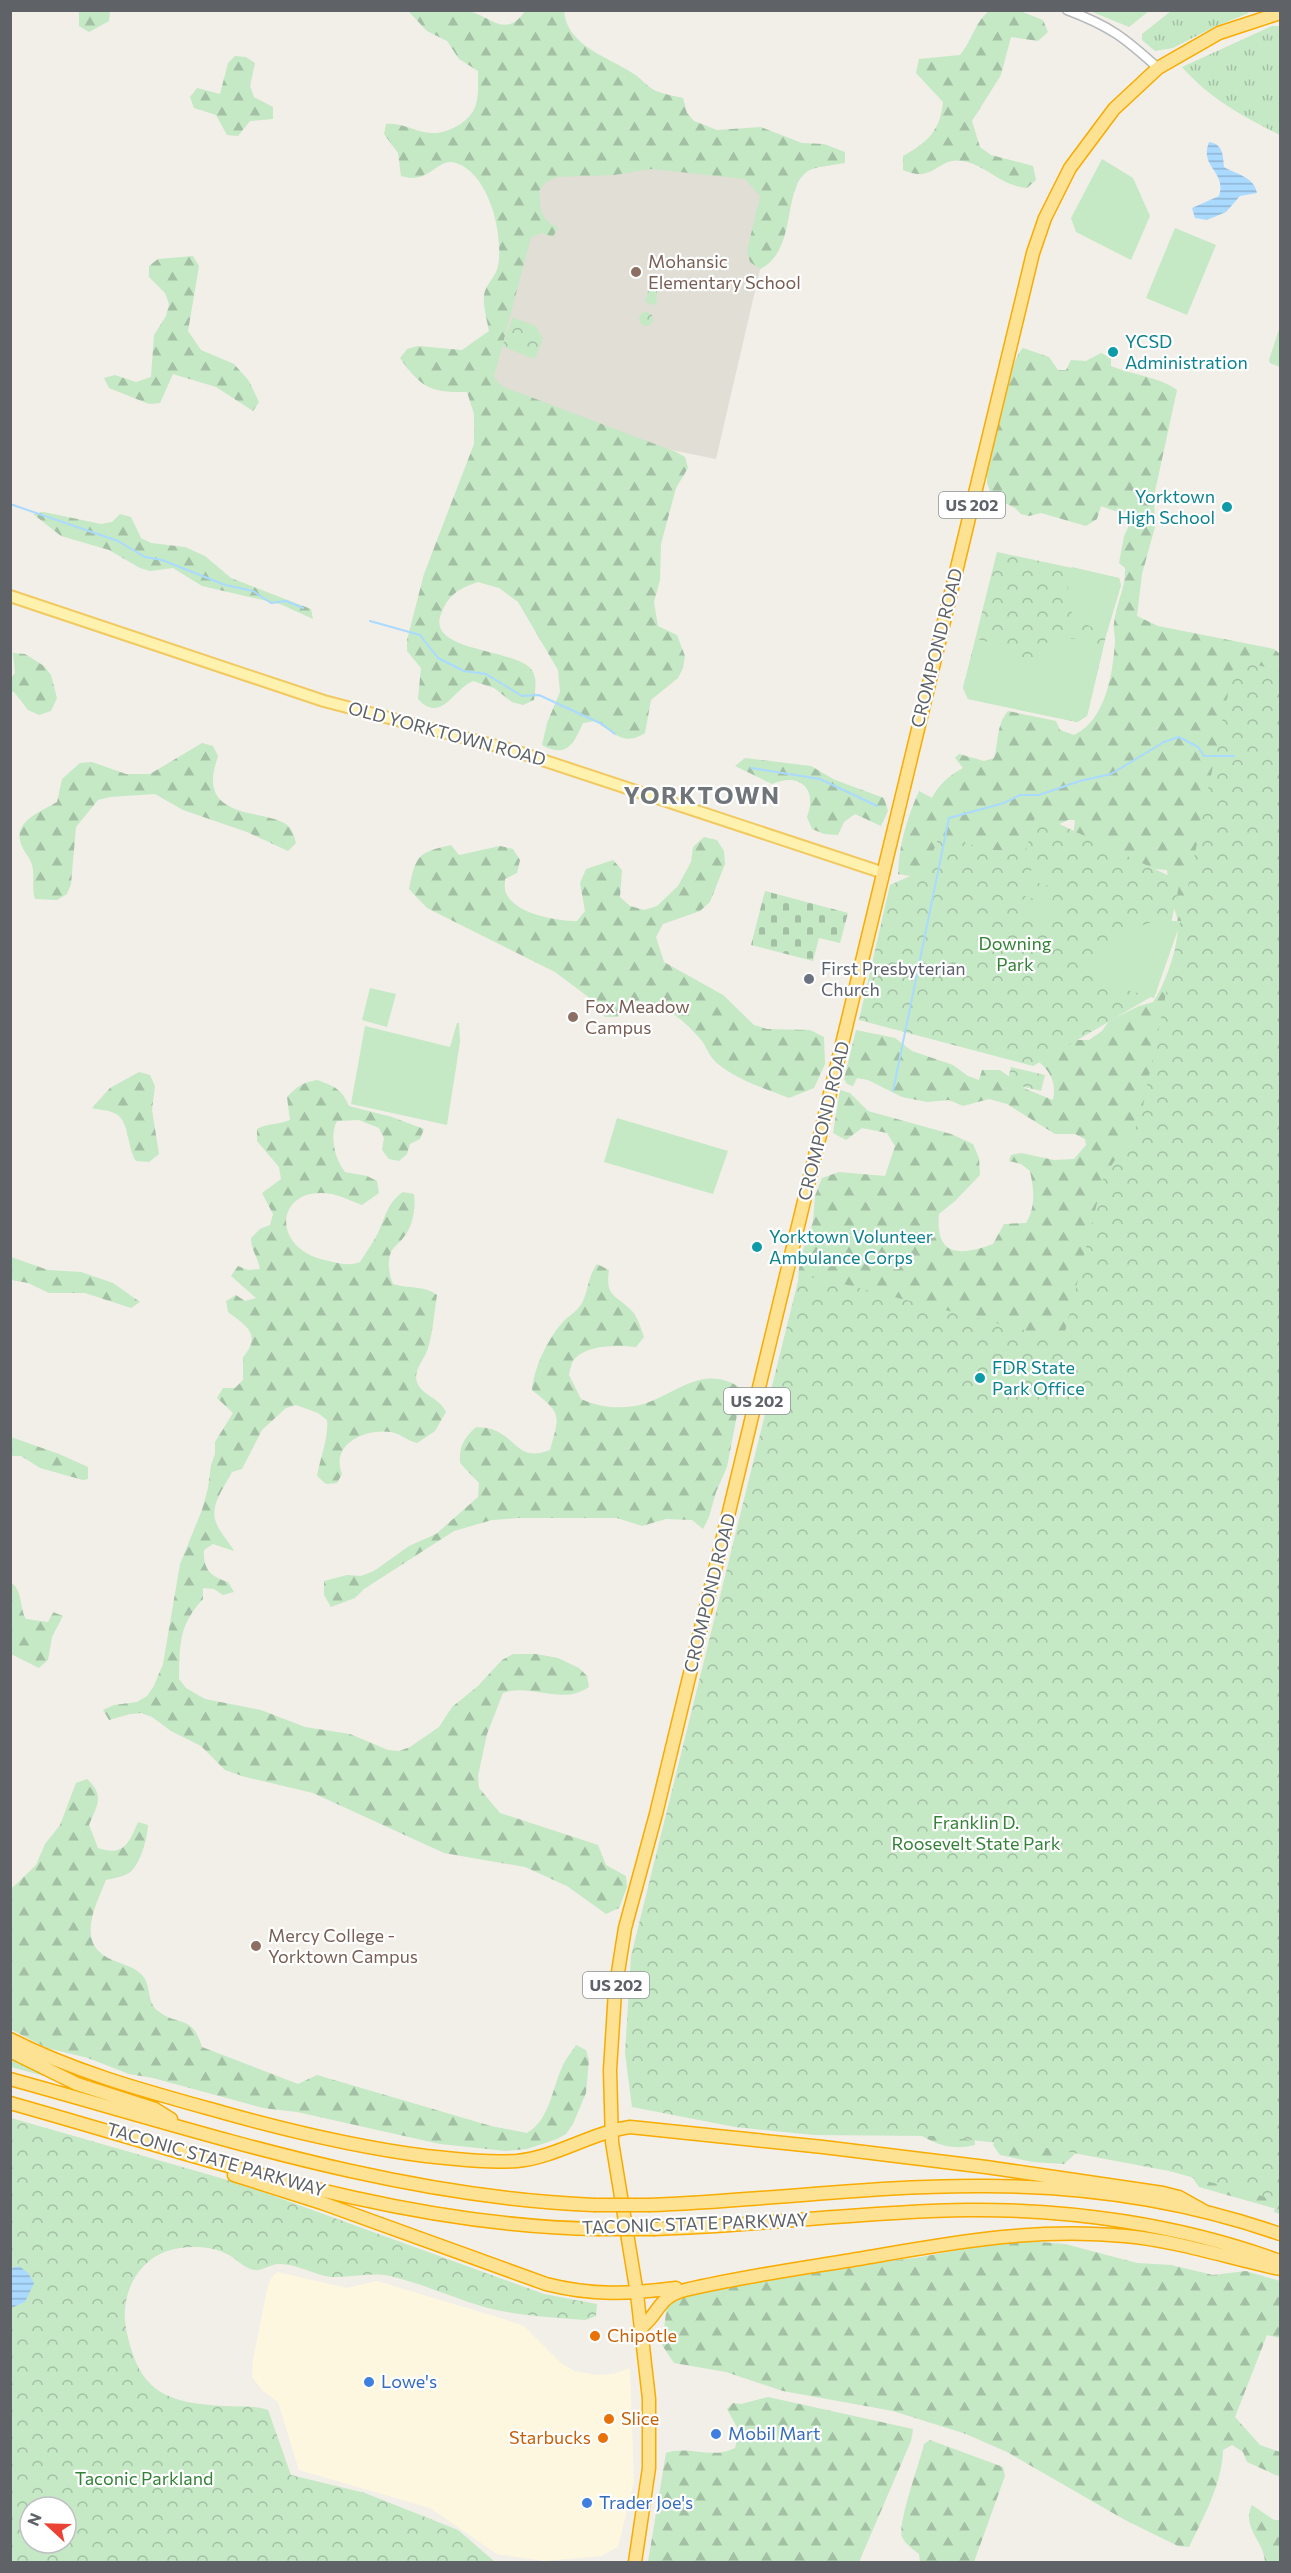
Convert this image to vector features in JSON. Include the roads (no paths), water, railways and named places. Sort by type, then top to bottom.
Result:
[{"type":"highway","name":"CROMPOND ROAD","points":[[634,2562],[650,2454],[649,2399],[642,2327],[611,2130],[613,2018],[625,1928],[659,1803],[1039,236],[1059,186],[1084,146],[1114,109],[1158,68],[1219,33],[1281,13]]},
{"type":"highway","points":[[10,2039],[66,2064],[135,2088],[302,2134],[393,2152],[464,2160],[520,2161],[557,2153],[611,2130],[630,2127],[1032,2173],[1163,2193],[1179,2197],[1204,2211]]},
{"type":"highway","points":[[10,2051],[77,2084],[155,2109],[188,2129]]},
{"type":"highway","name":"TACONIC STATE PARKWAY","points":[[10,2079],[339,2170],[397,2183],[494,2198],[594,2205],[650,2205],[985,2186],[1073,2190],[1204,2211],[1281,2234]]},
{"type":"highway","name":"TACONIC STATE PARKWAY","points":[[10,2103],[330,2192],[416,2211],[503,2223],[598,2229],[655,2229],[928,2212],[1025,2212],[1141,2225],[1227,2244],[1281,2261]]},
{"type":"highway","points":[[214,2160],[226,2172],[322,2203],[536,2282],[584,2291],[637,2294],[716,2283],[966,2240],[1047,2233],[1153,2239],[1217,2252],[1281,2269]]},
{"type":"highway","points":[[642,2327],[653,2318],[659,2304],[669,2295],[716,2283]]},
{"type":"main road","name":"OLD YORKTOWN ROAD","points":[[10,596],[324,701],[512,750],[884,873]]},
{"type":"street","points":[[1067,10],[1124,37],[1158,68]]},
{"type":"water","points":[[1209,142],[1220,148],[1224,167],[1253,183],[1257,193],[1240,196],[1226,212],[1207,220],[1195,218],[1192,208],[1219,196],[1219,181],[1207,158]]},
{"type":"water","points":[[19,2266],[28,2273],[34,2283],[25,2302],[11,2308],[11,2268]]},
{"type":"waterway","points":[[10,504],[118,541],[145,557],[162,560],[225,585],[253,591],[271,603],[286,601],[303,608]]},
{"type":"waterway","points":[[370,621],[420,635],[438,658],[464,671],[486,674],[522,696],[539,695],[602,724],[615,734]]},
{"type":"waterway","points":[[893,1091],[949,818],[1004,803],[1020,795],[1039,795],[1080,781],[1111,774],[1164,742],[1179,737],[1198,747],[1204,756],[1234,756]]},
{"type":"waterway","points":[[751,768],[820,779],[877,806]]},
{"type":"place","name":"Mohansic Elementary School","points":[[636,272]]},
{"type":"place","name":"YCSD Administration","points":[[1113,352]]},
{"type":"place","name":"Yorktown High School","points":[[1227,507]]},
{"type":"place","name":"First Presbyterian Church","points":[[809,979]]},
{"type":"place","name":"Fox Meadow Campus","points":[[573,1017]]},
{"type":"place","name":"Yorktown Volunteer Ambulance Corps","points":[[757,1247]]},
{"type":"place","name":"FDR State Park Office","points":[[980,1378]]},
{"type":"place","name":"Mercy College - Yorktown Campus","points":[[256,1946]]},
{"type":"place","name":"Chipotle","points":[[595,2336]]},
{"type":"place","name":"Lowe's","points":[[369,2382]]},
{"type":"place","name":"Slice","points":[[609,2419]]},
{"type":"place","name":"Mobil Mart","points":[[716,2434]]},
{"type":"place","name":"Starbucks","points":[[603,2438]]},
{"type":"place","name":"Trader Joe's","points":[[587,2503]]},
{"type":"district","name":"YORKTOWN","points":[[702,796]]},
{"type":"park label","name":"Downing Park","points":[[1015,954]]},
{"type":"park label","name":"Franklin D. Roosevelt State Park","points":[[976,1833]]},
{"type":"park label","name":"Taconic Parkland","points":[[144,2479]]}]
